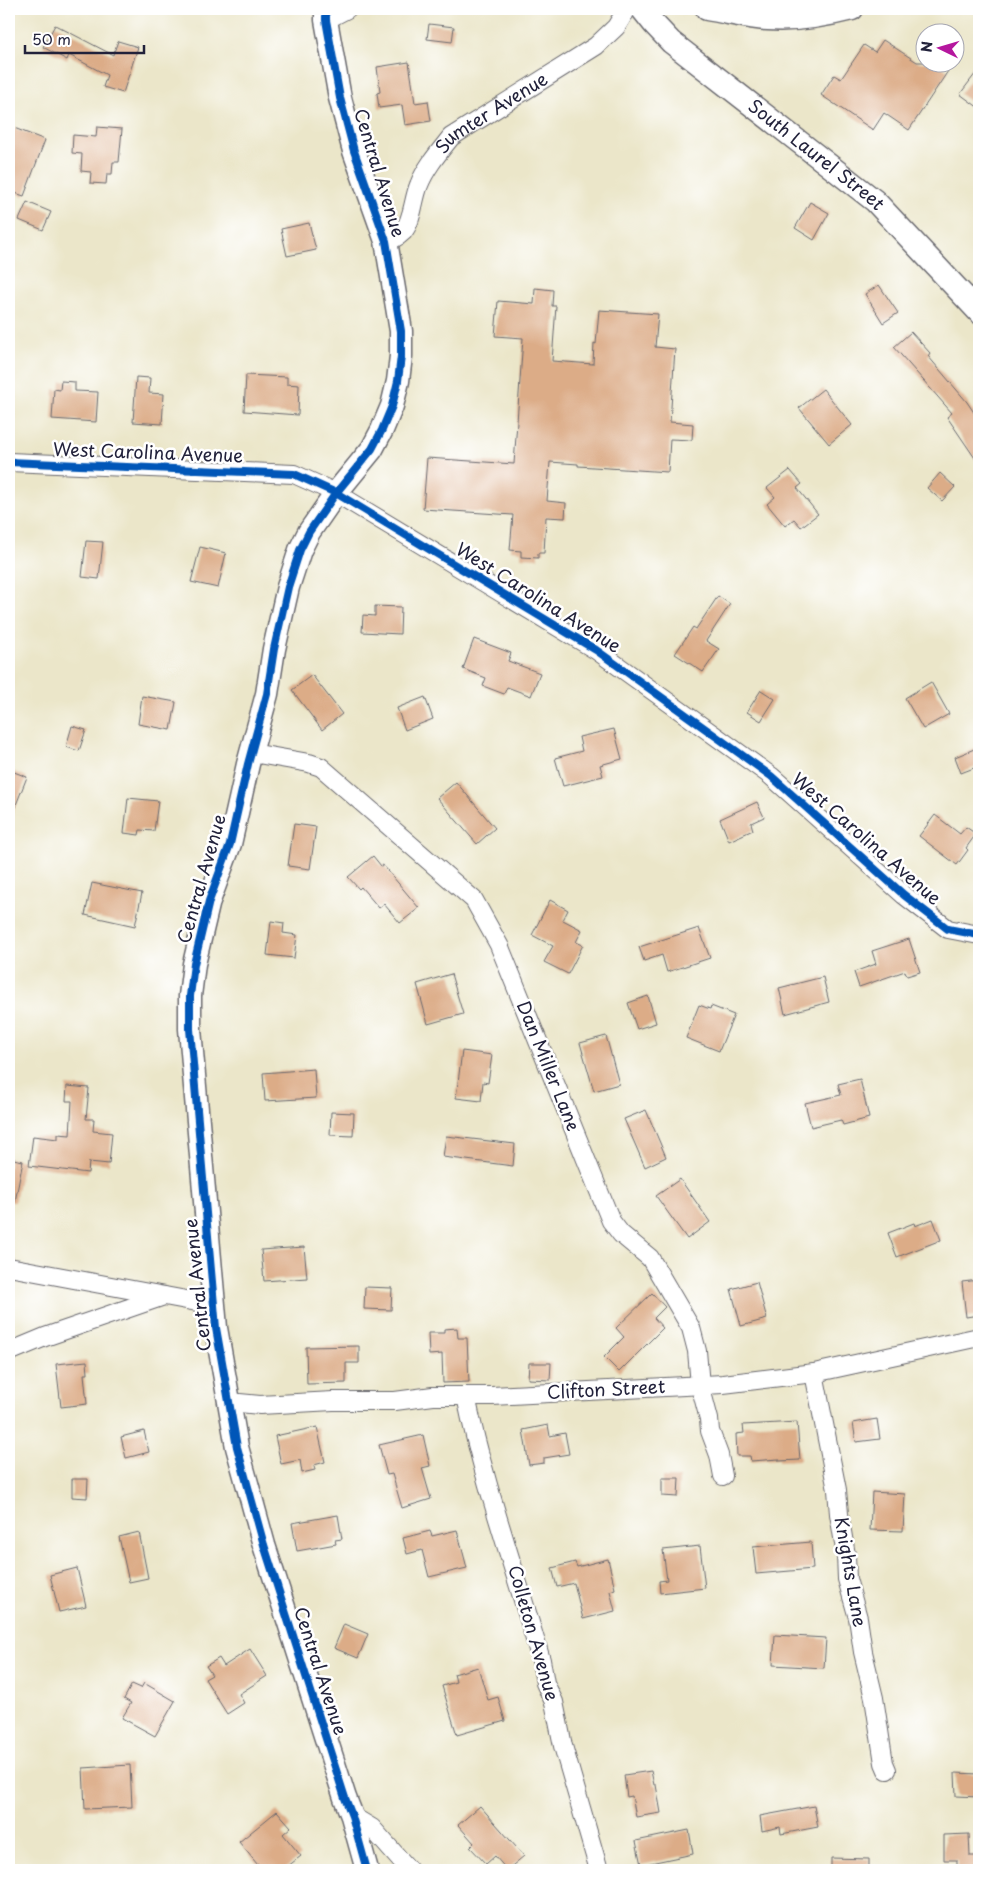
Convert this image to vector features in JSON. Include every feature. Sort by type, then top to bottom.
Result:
[{"type":"street","points":[[326,14],[347,9]]},
{"type":"street","name":"Sumter Avenue","points":[[386,240],[393,240],[403,232],[419,184],[438,153],[452,137],[596,46],[616,27],[627,9]]},
{"type":"street","name":"South Laurel Street","points":[[642,9],[671,42],[875,201],[979,312]]},
{"type":"street","points":[[706,9],[766,20],[807,18],[852,9]]},
{"type":"street","name":"Central Avenue","points":[[326,14],[340,98],[354,151],[386,240],[401,331],[398,381],[392,406],[375,443],[336,493],[309,532],[300,550],[288,587],[274,649],[267,694],[230,844],[209,901],[194,964],[190,996],[190,1029],[213,1305],[228,1402],[241,1466],[264,1545],[352,1816],[367,1870]]},
{"type":"street","name":"West Carolina Avenue","points":[[9,462],[294,474],[336,493],[588,645],[624,669],[772,776],[904,895],[948,929],[979,935]]},
{"type":"street","name":"Dan Miller Lane","points":[[252,752],[321,767],[474,900],[499,945],[611,1221],[621,1234],[650,1258],[691,1328],[697,1351],[700,1385],[709,1419],[710,1431],[719,1455],[723,1476]]},
{"type":"street","points":[[9,1267],[213,1305]]},
{"type":"street","points":[[9,1352],[45,1337],[164,1296]]},
{"type":"street","name":"Clifton Street","points":[[228,1402],[260,1405],[333,1401],[395,1402],[412,1398],[492,1396],[700,1385],[795,1377],[979,1337]]},
{"type":"street","name":"Knights Lane","points":[[814,1373],[838,1490],[847,1579],[858,1618],[863,1652],[874,1698],[884,1763],[887,1770]]},
{"type":"street","name":"Colleton Avenue","points":[[466,1396],[472,1427],[495,1509],[542,1660],[545,1682],[554,1702],[563,1746],[599,1870]]},
{"type":"street","points":[[352,1816],[372,1828],[409,1870]]},
{"type":"building","points":[[429,24],[454,27],[452,42],[427,39]]},
{"type":"building","points":[[55,25],[113,55],[118,41],[138,47],[123,93],[103,87],[107,75],[69,55],[67,60],[43,47]]},
{"type":"building","points":[[883,40],[916,61],[916,72],[947,72],[909,130],[884,113],[873,130],[821,95],[834,75],[841,79],[864,45],[875,52]]},
{"type":"building","points":[[409,62],[415,103],[428,101],[431,121],[405,125],[402,105],[379,108],[377,93],[380,92],[377,67]]},
{"type":"building","points":[[979,69],[979,108],[960,94]]},
{"type":"building","points":[[9,126],[45,140],[24,196],[9,191],[14,177],[9,175]]},
{"type":"building","points":[[97,127],[122,129],[119,162],[113,162],[112,174],[107,174],[106,184],[90,183],[91,172],[81,171],[82,154],[72,153],[73,135],[96,137]]},
{"type":"building","points":[[27,202],[51,212],[43,230],[19,220]]},
{"type":"building","points":[[810,202],[829,213],[814,240],[795,228]]},
{"type":"building","points":[[309,223],[316,250],[287,256],[281,229]]},
{"type":"building","points":[[879,285],[898,313],[883,323],[865,294]]},
{"type":"building","points":[[535,288],[553,290],[552,306],[556,306],[552,361],[593,364],[599,310],[658,314],[655,347],[675,349],[670,422],[693,424],[692,440],[670,439],[668,472],[578,466],[578,464],[550,462],[547,501],[566,503],[565,518],[546,517],[544,553],[538,553],[538,558],[521,557],[521,551],[510,550],[513,515],[423,509],[427,458],[514,464],[523,338],[495,336],[498,301],[534,304]]},
{"type":"building","points":[[911,332],[930,353],[928,356],[967,402],[979,420],[979,464],[947,417],[952,413],[894,347]]},
{"type":"building","points":[[246,375],[287,377],[287,384],[299,385],[298,415],[244,411]]},
{"type":"building","points":[[136,377],[150,378],[149,393],[164,394],[162,424],[133,422]]},
{"type":"building","points":[[61,381],[75,382],[75,391],[98,392],[96,422],[52,419],[54,389],[60,390]]},
{"type":"building","points":[[823,389],[852,425],[829,444],[799,408]]},
{"type":"building","points":[[790,470],[802,484],[797,488],[818,514],[801,527],[794,519],[785,526],[767,504],[775,497],[767,488]]},
{"type":"building","points":[[940,473],[955,487],[942,501],[927,488]]},
{"type":"building","points":[[86,541],[103,542],[99,579],[82,577]]},
{"type":"building","points":[[200,547],[226,553],[218,588],[191,582]]},
{"type":"building","points":[[718,596],[730,604],[706,641],[719,649],[703,672],[675,654],[693,627],[696,629]]},
{"type":"building","points":[[375,606],[401,607],[400,634],[362,632],[363,615],[375,616]]},
{"type":"building","points":[[474,639],[511,653],[508,661],[540,673],[531,696],[507,687],[504,694],[483,686],[486,678],[463,669]]},
{"type":"building","points":[[312,675],[342,714],[322,730],[292,690]]},
{"type":"building","points":[[931,682],[949,714],[923,729],[905,698]]},
{"type":"building","points":[[761,690],[775,699],[761,721],[747,712]]},
{"type":"building","points":[[142,696],[176,702],[171,730],[138,724]]},
{"type":"building","points":[[425,697],[433,719],[405,730],[397,708]]},
{"type":"building","points":[[72,726],[86,730],[79,751],[66,747]]},
{"type":"building","points":[[614,729],[622,759],[600,765],[603,776],[563,786],[555,758],[582,751],[579,737]]},
{"type":"building","points":[[979,747],[979,766],[961,773],[955,757]]},
{"type":"building","points":[[9,770],[27,777],[10,820],[9,820]]},
{"type":"building","points":[[456,782],[495,828],[477,844],[437,798]]},
{"type":"building","points":[[128,798],[158,801],[154,831],[140,830],[139,835],[124,833]]},
{"type":"building","points":[[757,802],[764,817],[751,823],[753,830],[729,841],[720,819]]},
{"type":"building","points":[[935,815],[960,834],[966,827],[976,834],[966,848],[968,850],[957,865],[919,836]]},
{"type":"building","points":[[294,824],[316,827],[310,869],[288,866]]},
{"type":"building","points":[[373,856],[381,866],[383,865],[419,908],[400,923],[384,904],[379,908],[361,887],[359,889],[348,877]]},
{"type":"building","points":[[92,883],[142,893],[135,926],[85,915]]},
{"type":"building","points":[[550,900],[568,910],[563,920],[582,930],[576,942],[583,945],[568,974],[544,962],[553,946],[532,935]]},
{"type":"building","points":[[271,921],[284,923],[283,933],[297,935],[294,958],[267,955]]},
{"type":"building","points":[[699,928],[710,958],[667,972],[662,955],[644,961],[639,947]]},
{"type":"building","points":[[909,939],[920,972],[907,976],[905,971],[859,987],[854,972],[876,964],[872,951]]},
{"type":"building","points":[[451,974],[463,1014],[428,1024],[417,984]]},
{"type":"building","points":[[823,977],[829,1002],[785,1014],[779,988]]},
{"type":"building","points":[[648,996],[656,1023],[637,1029],[628,1003]]},
{"type":"building","points":[[699,1005],[710,1009],[711,1006],[734,1015],[719,1051],[686,1038]]},
{"type":"building","points":[[606,1036],[619,1084],[594,1091],[580,1043]]},
{"type":"building","points":[[462,1051],[492,1055],[488,1083],[483,1082],[481,1101],[456,1098]]},
{"type":"building","points":[[314,1069],[316,1098],[265,1101],[263,1073]]},
{"type":"building","points":[[860,1079],[869,1118],[843,1125],[841,1120],[811,1127],[805,1103],[841,1095],[838,1084]]},
{"type":"building","points":[[67,1086],[89,1088],[86,1119],[94,1119],[93,1131],[112,1133],[109,1164],[89,1162],[88,1173],[29,1166],[33,1136],[58,1139],[58,1134],[70,1135],[72,1101],[66,1101]]},
{"type":"building","points":[[646,1110],[666,1157],[645,1167],[624,1119]]},
{"type":"building","points":[[331,1112],[354,1113],[353,1136],[330,1135]]},
{"type":"building","points":[[446,1136],[515,1144],[513,1166],[443,1157]]},
{"type":"building","points":[[9,1158],[23,1161],[15,1202],[9,1202]]},
{"type":"building","points":[[680,1179],[710,1222],[687,1239],[656,1196]]},
{"type":"building","points":[[933,1219],[941,1240],[897,1257],[888,1233],[914,1223],[915,1226]]},
{"type":"building","points":[[304,1247],[307,1278],[264,1281],[261,1250]]},
{"type":"building","points":[[979,1280],[979,1315],[966,1317],[962,1282]]},
{"type":"building","points":[[757,1282],[767,1319],[741,1326],[731,1289]]},
{"type":"building","points":[[365,1287],[392,1288],[391,1310],[364,1309]]},
{"type":"building","points":[[652,1293],[665,1307],[654,1318],[663,1328],[619,1372],[604,1357],[624,1337],[616,1328]]},
{"type":"building","points":[[457,1328],[458,1338],[467,1338],[469,1382],[443,1383],[442,1354],[429,1355],[428,1333],[444,1333],[444,1329]]},
{"type":"building","points":[[359,1346],[359,1363],[346,1363],[346,1383],[307,1384],[306,1347]]},
{"type":"building","points":[[87,1361],[88,1374],[84,1374],[87,1404],[61,1407],[56,1364]]},
{"type":"building","points":[[529,1363],[551,1363],[550,1380],[528,1379]]},
{"type":"building","points":[[877,1419],[880,1439],[856,1442],[853,1423]]},
{"type":"building","points":[[797,1422],[800,1460],[751,1461],[750,1456],[737,1456],[736,1434],[744,1433],[743,1425]]},
{"type":"building","points":[[548,1425],[550,1436],[565,1433],[569,1454],[544,1458],[544,1463],[529,1465],[523,1430]]},
{"type":"building","points":[[317,1427],[325,1462],[314,1465],[315,1470],[302,1473],[300,1460],[281,1464],[275,1436]]},
{"type":"building","points":[[144,1431],[149,1452],[126,1458],[121,1437]]},
{"type":"building","points":[[423,1435],[430,1466],[422,1468],[431,1499],[402,1508],[392,1474],[387,1475],[379,1445]]},
{"type":"building","points":[[662,1478],[679,1478],[678,1497],[662,1496]]},
{"type":"building","points":[[72,1479],[88,1479],[87,1498],[72,1497]]},
{"type":"building","points":[[872,1492],[905,1494],[903,1531],[870,1530]]},
{"type":"building","points":[[338,1515],[342,1539],[335,1540],[336,1544],[297,1551],[292,1523]]},
{"type":"building","points":[[457,1530],[467,1568],[429,1577],[422,1550],[407,1554],[403,1538],[430,1531],[432,1536]]},
{"type":"building","points":[[139,1532],[148,1578],[129,1582],[119,1537]]},
{"type":"building","points":[[811,1542],[813,1569],[756,1574],[753,1547]]},
{"type":"building","points":[[700,1546],[705,1588],[660,1593],[659,1581],[667,1580],[663,1550]]},
{"type":"building","points":[[608,1559],[615,1589],[610,1591],[615,1611],[583,1619],[574,1583],[557,1587],[552,1568],[575,1562],[577,1567]]},
{"type":"building","points":[[77,1568],[86,1606],[59,1612],[50,1575]]},
{"type":"building","points":[[344,1624],[368,1634],[358,1658],[334,1648]]},
{"type":"building","points":[[775,1635],[826,1638],[824,1668],[773,1665]]},
{"type":"building","points":[[250,1649],[267,1676],[239,1694],[244,1703],[227,1714],[205,1679],[212,1675],[206,1666],[219,1658],[224,1666]]},
{"type":"building","points":[[478,1667],[488,1700],[498,1697],[505,1721],[457,1735],[442,1686],[456,1682],[454,1674]]},
{"type":"building","points":[[144,1683],[175,1701],[155,1736],[122,1718],[131,1703],[124,1699],[132,1684],[141,1688]]},
{"type":"building","points":[[130,1765],[132,1807],[85,1809],[83,1768]]},
{"type":"building","points":[[651,1771],[654,1785],[656,1785],[661,1813],[636,1817],[632,1796],[627,1797],[624,1775]]},
{"type":"building","points":[[955,1773],[979,1774],[979,1797],[956,1796]]},
{"type":"building","points":[[480,1806],[524,1856],[507,1870],[495,1856],[486,1864],[470,1847],[474,1843],[458,1825]]},
{"type":"building","points":[[814,1806],[818,1827],[781,1834],[780,1827],[762,1831],[760,1816]]},
{"type":"building","points":[[277,1811],[291,1827],[283,1834],[301,1856],[283,1870],[262,1870],[239,1842]]},
{"type":"building","points":[[689,1830],[693,1854],[641,1865],[636,1841]]},
{"type":"building","points":[[969,1834],[970,1856],[979,1856],[979,1870],[957,1868],[957,1860],[944,1860],[944,1835]]},
{"type":"building","points":[[831,1858],[869,1859],[869,1870],[831,1870]]},
{"type":"cycle path","points":[[326,9],[326,20],[340,98],[354,151],[386,241],[401,331],[398,381],[392,406],[372,449],[336,493],[309,532],[300,550],[288,587],[274,649],[267,694],[248,764],[230,844],[209,901],[194,964],[190,996],[190,1029],[216,1328],[237,1447],[264,1545],[352,1816],[367,1870]]},
{"type":"cycle path","points":[[9,462],[294,474],[336,493],[596,650],[771,776],[904,895],[948,929],[979,935]]}]
